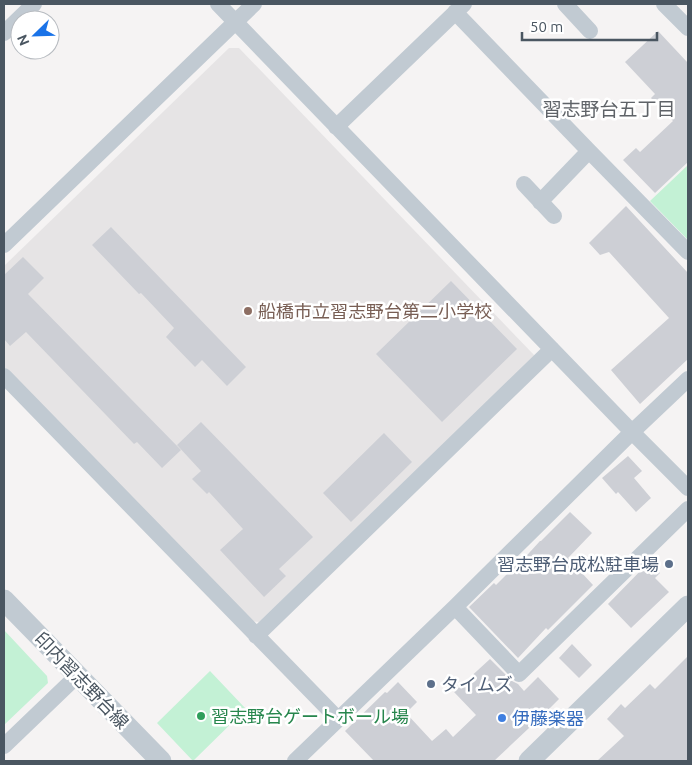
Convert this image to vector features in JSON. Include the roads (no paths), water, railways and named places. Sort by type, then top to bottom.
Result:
[{"type":"street","points":[[4,33],[34,4]]},
{"type":"street","points":[[218,4],[688,488]]},
{"type":"street","points":[[4,244],[254,4]]},
{"type":"street","points":[[565,4],[590,31]]},
{"type":"street","points":[[664,4],[688,28]]},
{"type":"street","points":[[336,127],[459,8],[589,151],[688,252]]},
{"type":"street","points":[[540,202],[589,151]]},
{"type":"street","points":[[524,184],[554,216]]},
{"type":"street","points":[[256,636],[552,349]]},
{"type":"street","points":[[4,376],[338,720]]},
{"type":"street","points":[[295,761],[688,378]]},
{"type":"street","points":[[455,607],[519,674],[688,509]]},
{"type":"street","name":"印内習志野台線","points":[[4,600],[160,761]]},
{"type":"street","points":[[529,761],[688,606]]},
{"type":"street","points":[[4,746],[78,676]]},
{"type":"place","name":"船橋市立習志野台第二小学校","points":[[248,311]]},
{"type":"place","name":"習志野台成松駐車場","points":[[669,564]]},
{"type":"place","name":"タイムズ","points":[[431,684]]},
{"type":"place","name":"習志野台ゲートボール場","points":[[201,716]]},
{"type":"place","name":"伊藤楽器","points":[[502,718]]},
{"type":"district","name":"習志野台五丁目","points":[[609,109]]}]
